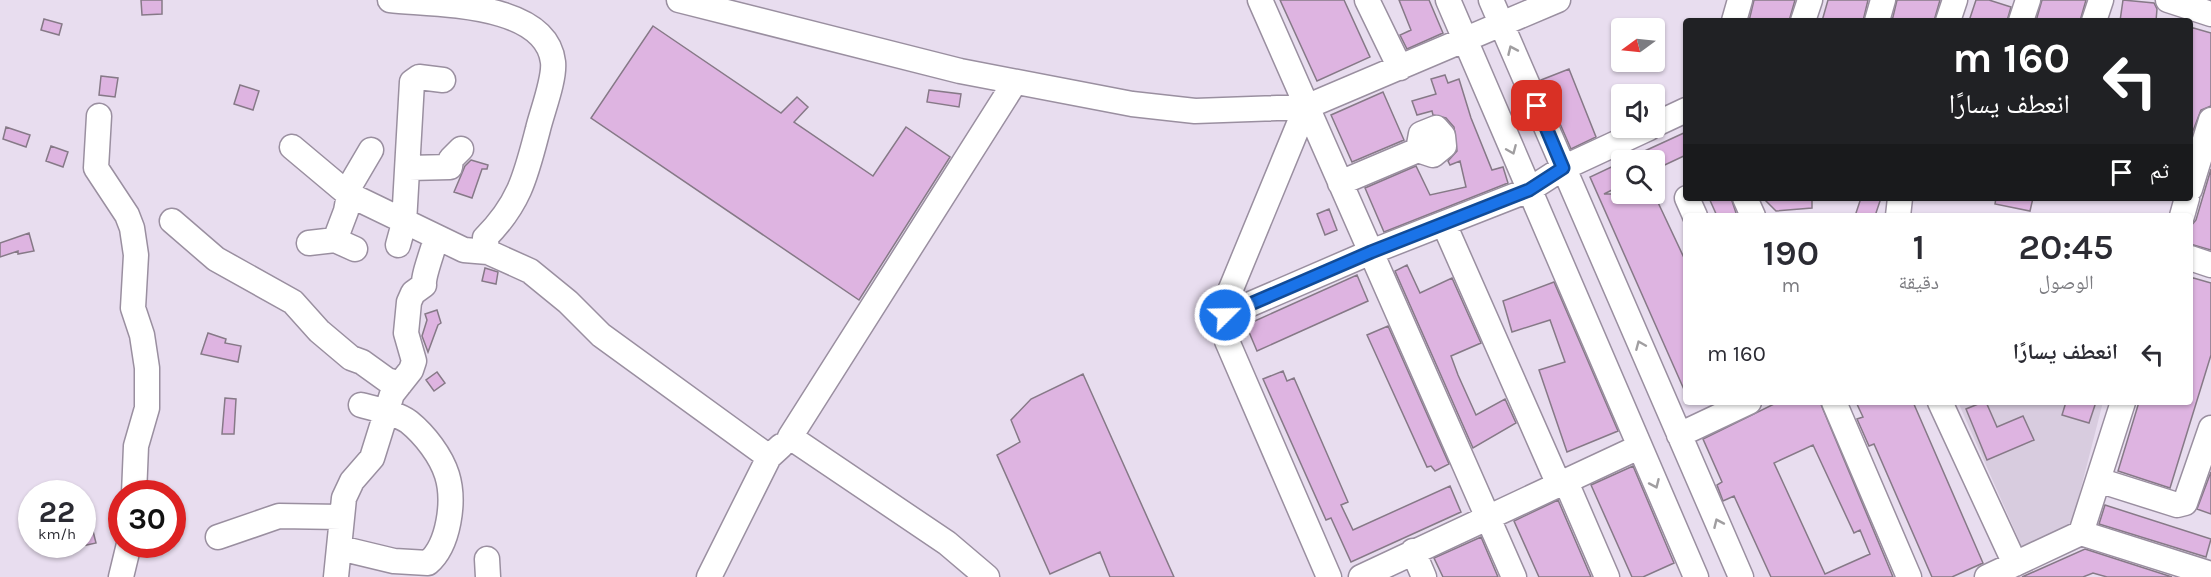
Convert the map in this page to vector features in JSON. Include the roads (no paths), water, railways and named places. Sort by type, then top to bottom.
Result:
[{"type":"street","points":[[390,0],[510,15],[530,26],[546,41],[553,63],[532,158],[512,207],[485,238],[488,252]]},
{"type":"street","points":[[679,0],[960,71],[1132,104],[1195,111],[1306,107],[1558,0]]},
{"type":"street","points":[[1260,0],[1514,577]]},
{"type":"street","points":[[1368,0],[1400,68]]},
{"type":"street","points":[[1448,0],[1696,577]]},
{"type":"street","points":[[1491,0],[1741,577]]},
{"type":"street","points":[[1735,18],[1740,0]]},
{"type":"street","points":[[1804,18],[1810,0]]},
{"type":"street","points":[[1878,18],[1883,0]]},
{"type":"street","points":[[1949,18],[1955,0]]},
{"type":"street","points":[[2095,18],[2101,0]]},
{"type":"street","points":[[2172,6],[2211,14]]},
{"type":"street","points":[[401,234],[409,168],[412,82],[419,77],[442,80]]},
{"type":"street","points":[[709,577],[770,457],[790,437],[1015,82]]},
{"type":"street","points":[[1306,107],[1228,296],[1225,315],[1227,341],[1329,577]]},
{"type":"street","points":[[1665,120],[1683,111]]},
{"type":"street","points":[[99,116],[96,168],[127,216],[132,228],[136,255],[134,308],[142,335],[147,368],[147,408],[136,446],[135,480]]},
{"type":"street","points":[[2193,179],[2211,120]]},
{"type":"street","points":[[1225,315],[1371,252],[1529,190],[1563,168],[1628,138]]},
{"type":"street","points":[[292,147],[401,234],[436,238],[464,250],[488,252],[530,271],[568,302],[601,335],[770,457]]},
{"type":"street","points":[[409,168],[450,167],[451,159],[461,149]]},
{"type":"street","points":[[309,243],[345,245],[348,194],[371,150]]},
{"type":"street","points":[[1340,183],[1418,150]]},
{"type":"street","points":[[172,221],[216,259],[293,302],[319,331],[351,358],[387,380],[400,384]]},
{"type":"street","points":[[1450,222],[1607,577]]},
{"type":"street","points":[[336,577],[341,517],[347,489],[372,458],[392,394],[411,370],[414,361],[406,333],[409,302],[413,293],[424,285],[423,276],[430,265],[436,238]]},
{"type":"street","points":[[2193,259],[2211,265]]},
{"type":"street","points":[[340,548],[386,568],[428,563],[434,558],[443,542],[449,498],[448,477],[421,432],[407,420],[361,405]]},
{"type":"street","points":[[1679,435],[1743,405]]},
{"type":"street","points":[[1835,405],[1909,577]]},
{"type":"street","points":[[1941,405],[2015,564]]},
{"type":"street","points":[[2081,534],[2122,405]]},
{"type":"street","points":[[2098,480],[2177,505],[2185,503],[2211,428]]},
{"type":"street","points":[[790,437],[946,543],[987,577]]},
{"type":"street","points":[[1361,577],[1639,447]]},
{"type":"street","points":[[218,537],[279,516],[341,517]]},
{"type":"street","points":[[1987,577],[2081,534],[2211,574]]},
{"type":"street","points":[[1413,551],[1424,577]]},
{"type":"street","points":[[122,577],[126,558]]}]
